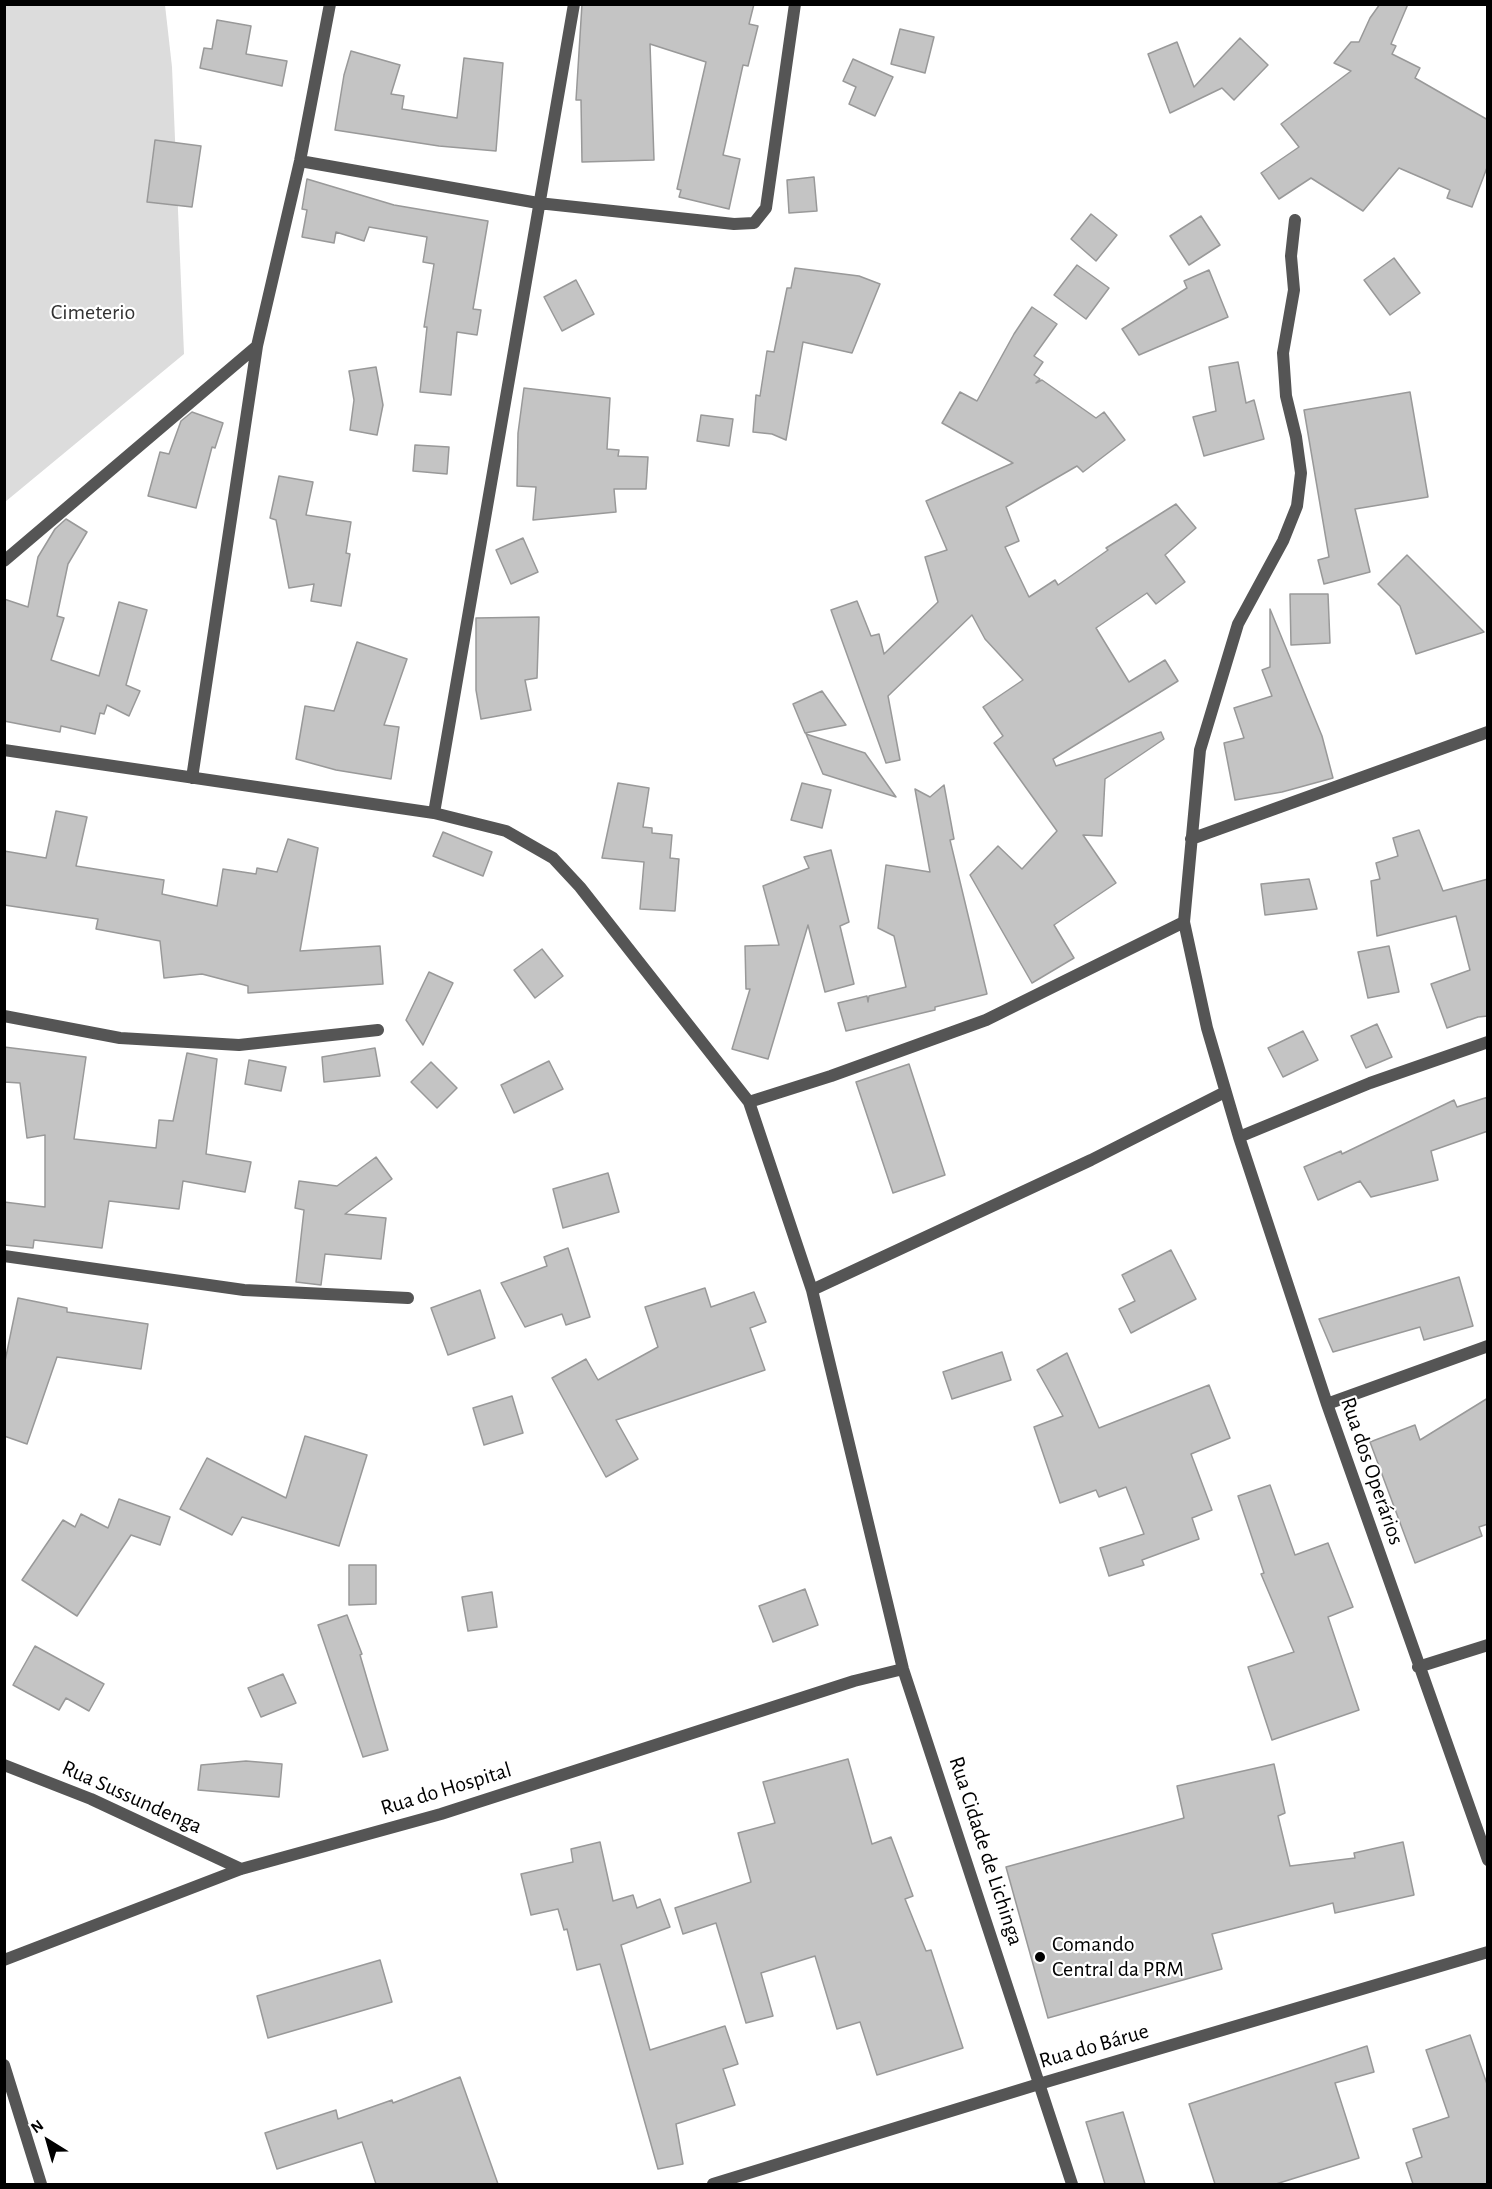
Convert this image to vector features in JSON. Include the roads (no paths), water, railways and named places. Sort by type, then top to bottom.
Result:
[{"type":"street","points":[[192,778],[257,346],[300,161],[330,4]]},
{"type":"street","points":[[434,813],[574,4]]},
{"type":"street","points":[[300,161],[538,203],[734,224],[754,223],[766,208],[795,4]]},
{"type":"street","name":"Rua dos Operários","points":[[1295,220],[1291,256],[1294,290],[1283,353],[1286,396],[1301,473],[1297,506],[1283,541],[1238,624],[1200,750],[1184,922],[1207,1028],[1239,1137],[1327,1404],[1488,1860]]},
{"type":"street","points":[[4,561],[257,346]]},
{"type":"street","points":[[1191,839],[1488,732]]},
{"type":"street","name":"Rua Cidade de Lichinga","points":[[4,750],[434,813],[506,831],[553,858],[580,887],[749,1102],[812,1290],[903,1669],[1072,2184]]},
{"type":"street","points":[[749,1102],[831,1076],[986,1020],[1184,922]]},
{"type":"street","points":[[4,1016],[120,1038],[239,1045],[378,1030]]},
{"type":"street","points":[[1239,1137],[1370,1083],[1488,1042]]},
{"type":"street","points":[[812,1290],[1091,1160],[1225,1092]]},
{"type":"street","points":[[4,1256],[244,1290],[408,1298]]},
{"type":"street","points":[[1327,1404],[1488,1346]]},
{"type":"street","points":[[1418,1667],[1488,1645]]},
{"type":"street","name":"Rua do Hospital","points":[[4,1960],[241,1869],[441,1814],[854,1681],[903,1669]]},
{"type":"street","name":"Rua Sussundenga","points":[[4,1765],[91,1799],[241,1869]]},
{"type":"street","name":"Rua do Bárue","points":[[713,2184],[1039,2084],[1488,1952]]},
{"type":"street","points":[[4,2065],[41,2184]]},
{"type":"place","name":"Comando Central da PRM","points":[[1040,1957]]},
{"type":"park label","name":"Cimeterio","points":[[93,312]]}]
